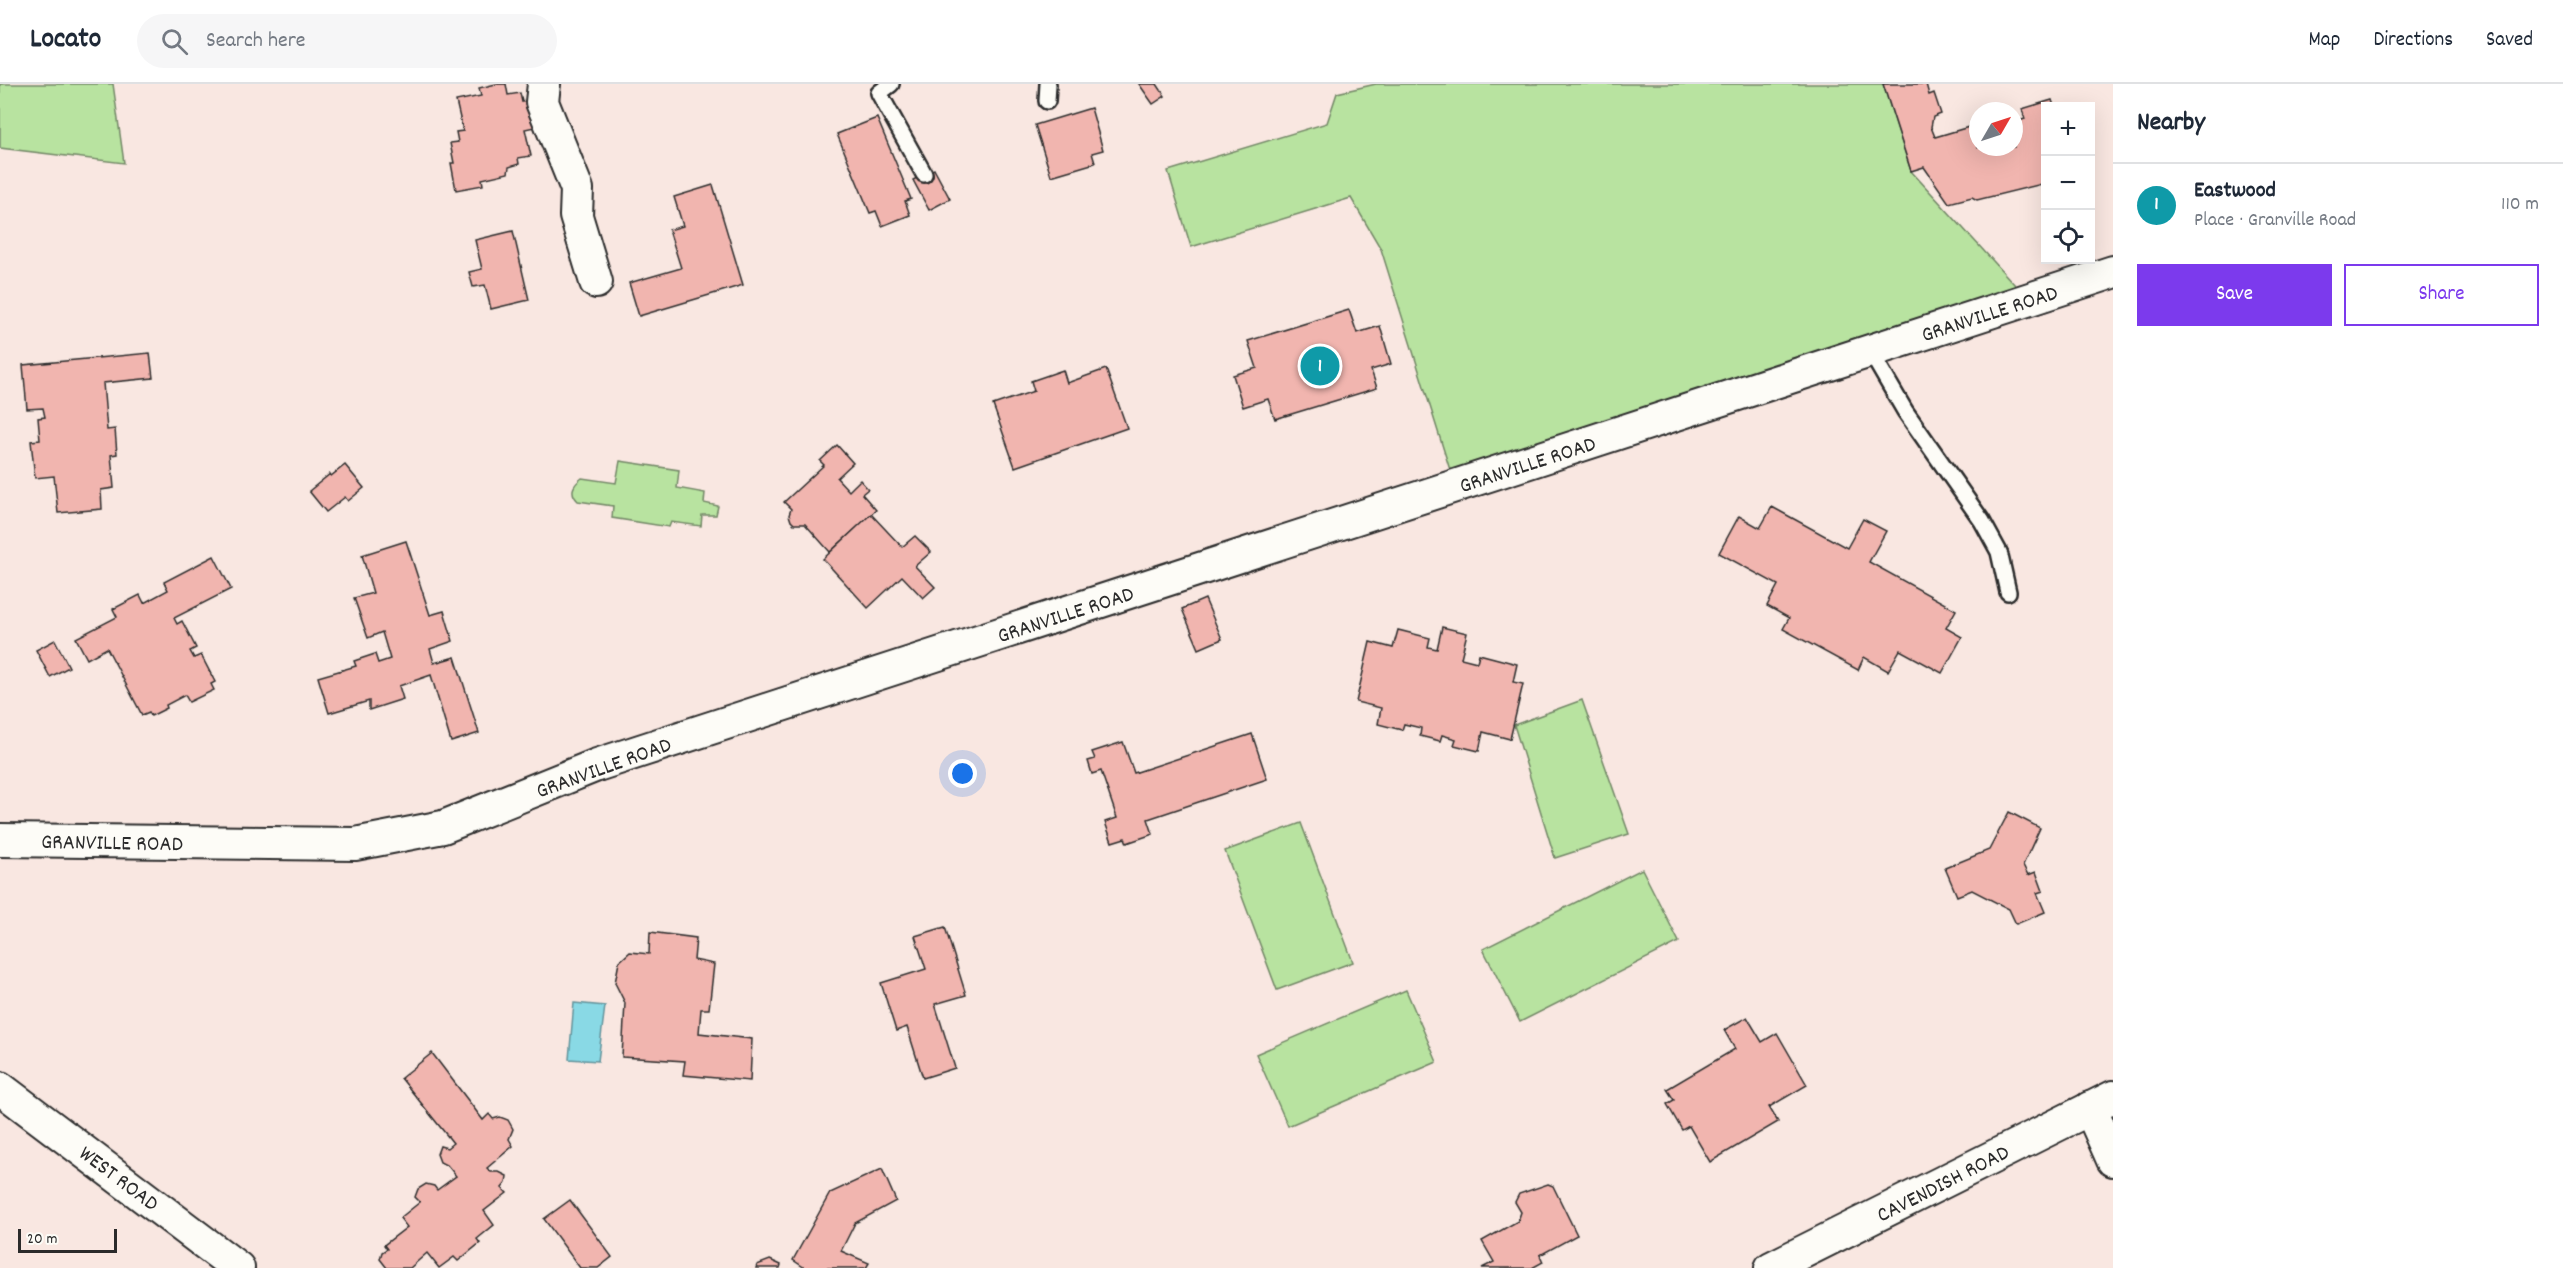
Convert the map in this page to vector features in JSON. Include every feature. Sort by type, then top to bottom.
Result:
[{"type":"street","points":[[544,84],[542,102],[577,189],[576,216],[596,282]]},
{"type":"street","name":"GRANVILLE ROAD","points":[[0,840],[355,844],[443,827],[597,765],[2113,272]]},
{"type":"street","name":"WEST ROAD","points":[[0,1088],[238,1268]]},
{"type":"street","points":[[2101,1102],[2113,1160]]},
{"type":"street","name":"CAVENDISH ROAD","points":[[1771,1268],[2101,1102]]},
{"type":"lane","points":[[891,84],[879,93],[924,174]]},
{"type":"lane","points":[[1047,101],[1048,84]]},
{"type":"lane","points":[[1870,351],[1905,411],[1982,521],[1999,552],[2008,592]]},
{"type":"green space","points":[[0,84],[113,84],[124,163],[0,148]]},
{"type":"green space","points":[[1376,84],[1883,84],[1911,171],[2035,307],[1455,486],[1381,249],[1351,198],[1191,247],[1168,171],[1327,123],[1337,93]]},
{"type":"green space","points":[[620,461],[679,470],[677,488],[705,493],[704,503],[718,506],[716,515],[702,515],[701,526],[671,522],[669,527],[612,518],[613,506],[578,501],[575,498],[574,486],[582,478],[616,483]]},
{"type":"green space","points":[[1582,700],[1629,834],[1555,858],[1514,725]]},
{"type":"green space","points":[[1301,823],[1353,962],[1277,990],[1225,851]]},
{"type":"green space","points":[[1642,869],[1679,942],[1520,1022],[1483,949]]},
{"type":"green space","points":[[1406,990],[1437,1062],[1288,1126],[1256,1054]]},
{"type":"water","points":[[574,1003],[605,1006],[598,1061],[569,1059]]},
{"type":"building","points":[[506,84],[508,95],[520,93],[522,102],[534,99],[539,126],[525,129],[531,156],[518,158],[519,164],[509,167],[508,173],[482,179],[483,185],[456,190],[450,143],[458,142],[456,132],[463,131],[456,101],[481,96],[479,88]]},
{"type":"building","points":[[1139,84],[1157,84],[1165,96],[1153,104]]},
{"type":"building","points":[[1883,84],[1926,84],[1929,95],[1934,93],[1941,114],[1933,117],[1931,127],[1935,137],[1969,127],[1969,156],[2023,156],[2023,120],[2025,119],[2023,109],[2041,103],[2041,184],[1977,200],[1972,197],[1949,203],[1924,167],[1911,171]]},
{"type":"building","points":[[1091,108],[1103,150],[1092,153],[1095,163],[1051,176],[1035,125]]},
{"type":"building","points":[[877,118],[911,199],[905,201],[910,215],[882,226],[876,211],[870,213],[837,134]]},
{"type":"building","points":[[934,169],[950,199],[929,210],[913,180]]},
{"type":"building","points":[[713,185],[743,285],[639,316],[629,283],[681,268],[669,230],[683,226],[674,197]]},
{"type":"building","points":[[513,231],[529,300],[491,309],[485,285],[473,287],[469,272],[482,269],[475,240]]},
{"type":"building","points":[[1349,310],[1357,333],[1380,326],[1391,364],[1371,370],[1377,388],[1275,419],[1268,399],[1243,407],[1233,375],[1257,368],[1248,341]]},
{"type":"building","points":[[150,353],[153,378],[103,383],[107,430],[115,429],[117,454],[111,455],[114,488],[101,490],[102,509],[58,513],[54,476],[35,478],[31,441],[40,440],[38,418],[45,417],[43,408],[27,409],[23,365]]},
{"type":"building","points":[[1106,369],[1127,428],[1015,467],[993,405],[1034,391],[1031,381],[1063,370],[1067,383]]},
{"type":"building","points":[[837,445],[853,463],[837,478],[849,491],[860,480],[868,489],[862,494],[876,510],[830,552],[805,524],[794,524],[791,521],[789,515],[791,509],[784,502],[824,465],[820,461]]},
{"type":"building","points":[[345,465],[364,488],[348,501],[345,497],[326,512],[309,491]]},
{"type":"building","points":[[1772,507],[1847,548],[1863,519],[1886,531],[1869,562],[1956,610],[1946,628],[1962,637],[1942,673],[1900,650],[1888,671],[1864,657],[1858,670],[1783,629],[1789,618],[1767,606],[1778,585],[1719,553],[1739,516],[1760,528]]},
{"type":"building","points":[[871,514],[902,547],[915,536],[931,552],[915,566],[935,587],[923,598],[902,576],[868,608],[823,559]]},
{"type":"building","points":[[406,541],[430,615],[444,611],[453,641],[430,649],[434,663],[455,657],[479,733],[451,742],[431,675],[399,686],[403,699],[369,710],[369,701],[329,713],[318,677],[356,666],[354,661],[375,654],[378,663],[390,659],[382,632],[368,638],[354,598],[373,593],[362,555]]},
{"type":"building","points":[[214,556],[231,589],[174,618],[177,624],[182,621],[196,648],[190,651],[194,658],[201,655],[215,682],[211,684],[214,690],[189,702],[185,695],[151,716],[149,712],[142,715],[107,648],[87,659],[76,638],[117,617],[113,609],[140,595],[144,603],[168,590],[164,582]]},
{"type":"building","points":[[1205,599],[1222,639],[1199,649],[1182,609]]},
{"type":"building","points":[[1442,627],[1467,633],[1461,658],[1477,662],[1479,654],[1517,664],[1513,682],[1523,684],[1510,739],[1483,732],[1479,751],[1454,745],[1456,739],[1442,735],[1440,741],[1420,736],[1421,728],[1404,724],[1402,730],[1378,724],[1381,708],[1356,702],[1370,642],[1393,648],[1398,630],[1430,638],[1428,647],[1437,649]]},
{"type":"building","points":[[55,640],[69,667],[50,677],[36,650]]},
{"type":"building","points":[[1252,734],[1267,779],[1148,819],[1153,834],[1127,843],[1125,838],[1112,842],[1105,822],[1117,818],[1101,771],[1092,774],[1088,761],[1095,759],[1092,752],[1123,742],[1134,773]]},
{"type":"building","points":[[2009,812],[2040,828],[2023,865],[2028,875],[2036,872],[2043,891],[2037,893],[2045,912],[2016,924],[2009,909],[1972,890],[1957,896],[1945,868],[1989,850]]},
{"type":"building","points":[[945,927],[966,995],[935,1004],[955,1068],[923,1078],[907,1027],[896,1031],[881,983],[926,969],[915,936]]},
{"type":"building","points":[[650,932],[696,938],[694,960],[714,964],[709,1009],[701,1009],[699,1033],[752,1039],[750,1081],[683,1075],[685,1061],[622,1057],[625,1003],[615,983],[619,962],[630,952],[649,954]]},
{"type":"building","points":[[1747,1017],[1762,1042],[1777,1033],[1807,1085],[1769,1107],[1778,1122],[1710,1162],[1689,1126],[1682,1130],[1667,1104],[1674,1100],[1667,1089],[1735,1049],[1724,1030]]},
{"type":"building","points":[[432,1053],[483,1120],[489,1114],[493,1119],[500,1117],[508,1120],[513,1129],[509,1139],[513,1146],[487,1168],[491,1172],[499,1172],[507,1176],[502,1188],[507,1193],[484,1211],[494,1225],[477,1239],[480,1243],[458,1261],[454,1257],[439,1268],[427,1253],[410,1268],[387,1268],[380,1259],[382,1252],[387,1249],[384,1245],[407,1227],[400,1218],[420,1202],[415,1197],[418,1189],[426,1184],[434,1186],[437,1190],[456,1176],[448,1166],[440,1162],[437,1154],[440,1146],[447,1148],[453,1143],[401,1078]]},
{"type":"building","points":[[882,1169],[896,1201],[855,1223],[841,1251],[869,1263],[866,1268],[805,1268],[793,1260],[830,1193]]},
{"type":"building","points":[[1548,1184],[1553,1186],[1577,1235],[1540,1255],[1543,1262],[1532,1268],[1482,1268],[1494,1262],[1482,1241],[1518,1221],[1521,1212],[1515,1202],[1519,1194]]},
{"type":"building","points":[[570,1200],[612,1257],[598,1268],[580,1268],[544,1219]]},
{"type":"building","points":[[770,1260],[781,1265],[780,1268],[756,1268],[757,1265]]},
{"type":"place","name":"Eastwood","points":[[1320,366]]}]
